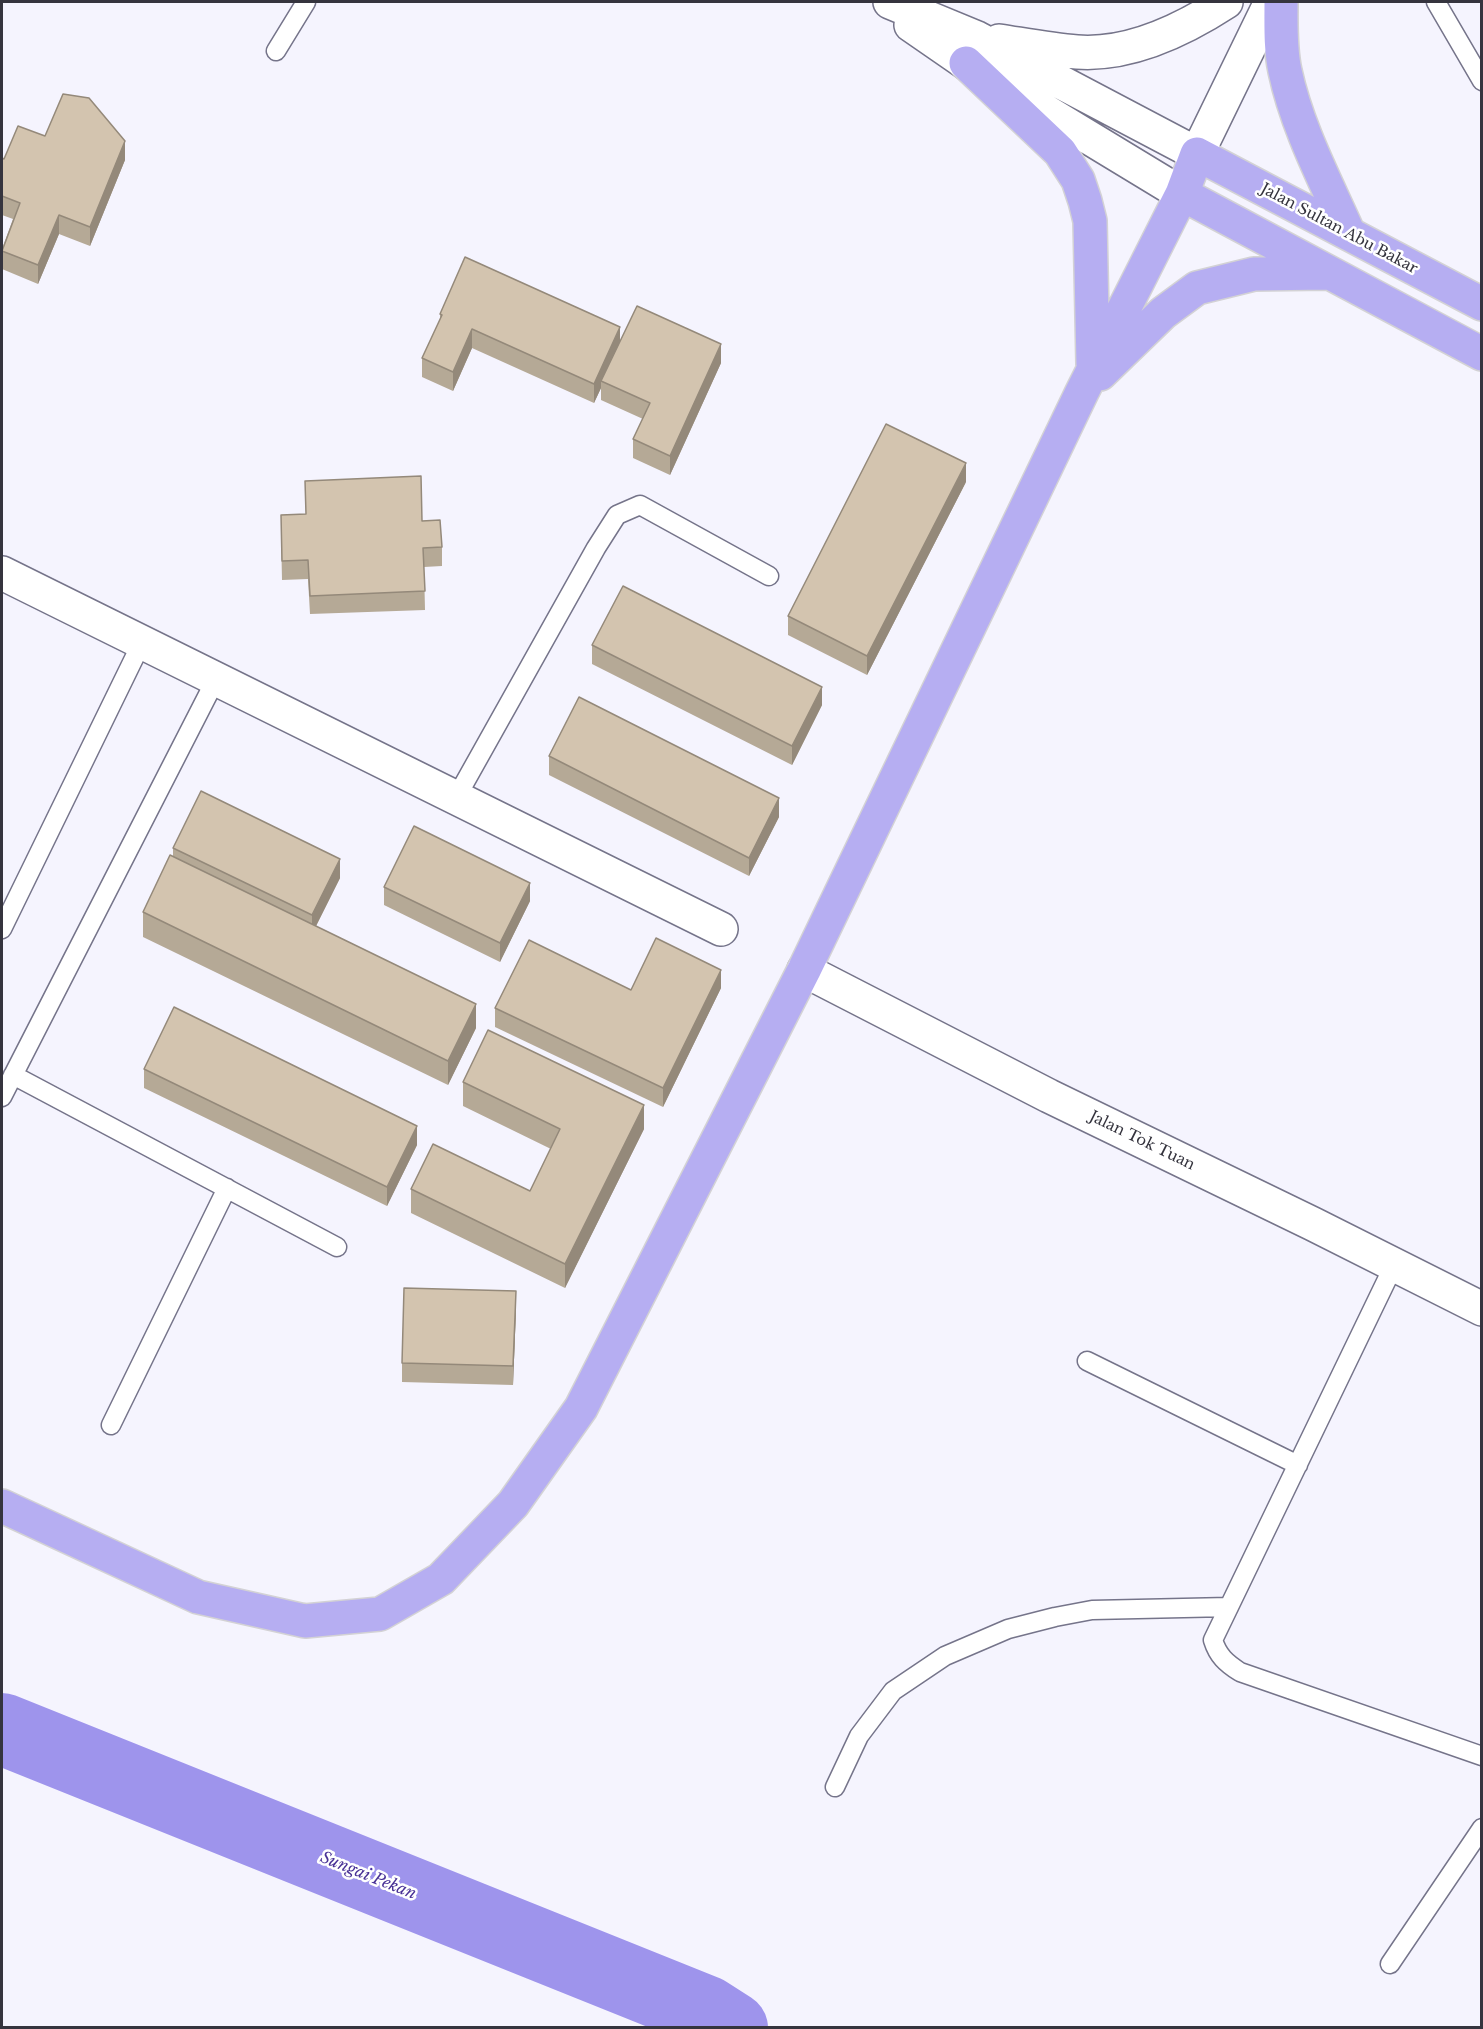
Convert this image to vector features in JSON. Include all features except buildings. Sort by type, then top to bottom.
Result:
[{"type":"highway","points":[[1281,2],[1281,38],[1294,104],[1310,147],[1349,234]]},
{"type":"highway","points":[[971,50],[1060,152],[1078,180],[1090,221],[1088,380]]},
{"type":"highway","points":[[2,1506],[198,1598],[305,1621],[380,1614],[441,1579],[513,1504],[581,1408],[804,970],[1088,380],[1182,194],[1197,154]]},
{"type":"highway","name":"Jalan Sultan Abu Bakar","points":[[1197,154],[1482,304]]},
{"type":"highway","points":[[1182,194],[1482,354]]},
{"type":"highway","points":[[1088,380],[1162,313],[1197,288],[1254,274],[1330,273]]},
{"type":"street","points":[[877,2],[971,50],[1197,154],[1271,2]]},
{"type":"street","points":[[890,2],[971,50],[1182,194]]},
{"type":"street","points":[[971,50],[1078,52],[1114,50],[1149,41],[1197,21],[1226,2]]},
{"type":"street","points":[[2,573],[722,928]]},
{"type":"street","name":"Jalan Tok Tuan","points":[[804,970],[1049,1096],[1482,1309]]},
{"type":"lane","points":[[276,51],[306,2]]},
{"type":"lane","points":[[1436,2],[1482,81]]},
{"type":"lane","points":[[456,798],[596,548],[617,515],[640,505],[769,576]]},
{"type":"lane","points":[[2,929],[142,642]]},
{"type":"lane","points":[[2,1097],[216,678]]},
{"type":"lane","points":[[13,1075],[337,1246]]},
{"type":"lane","points":[[111,1425],[226,1188]]},
{"type":"lane","points":[[1394,1265],[1213,1640],[1221,1658],[1240,1672],[1482,1756]]},
{"type":"lane","points":[[1087,1361],[1298,1465]]},
{"type":"lane","points":[[835,1787],[859,1736],[893,1691],[945,1656],[1008,1629],[1092,1610],[1229,1607]]},
{"type":"lane","points":[[1390,1964],[1482,1828]]},
{"type":"waterway","name":"Sungai Pekan","points":[[2,1729],[707,2012],[732,2028]]}]
